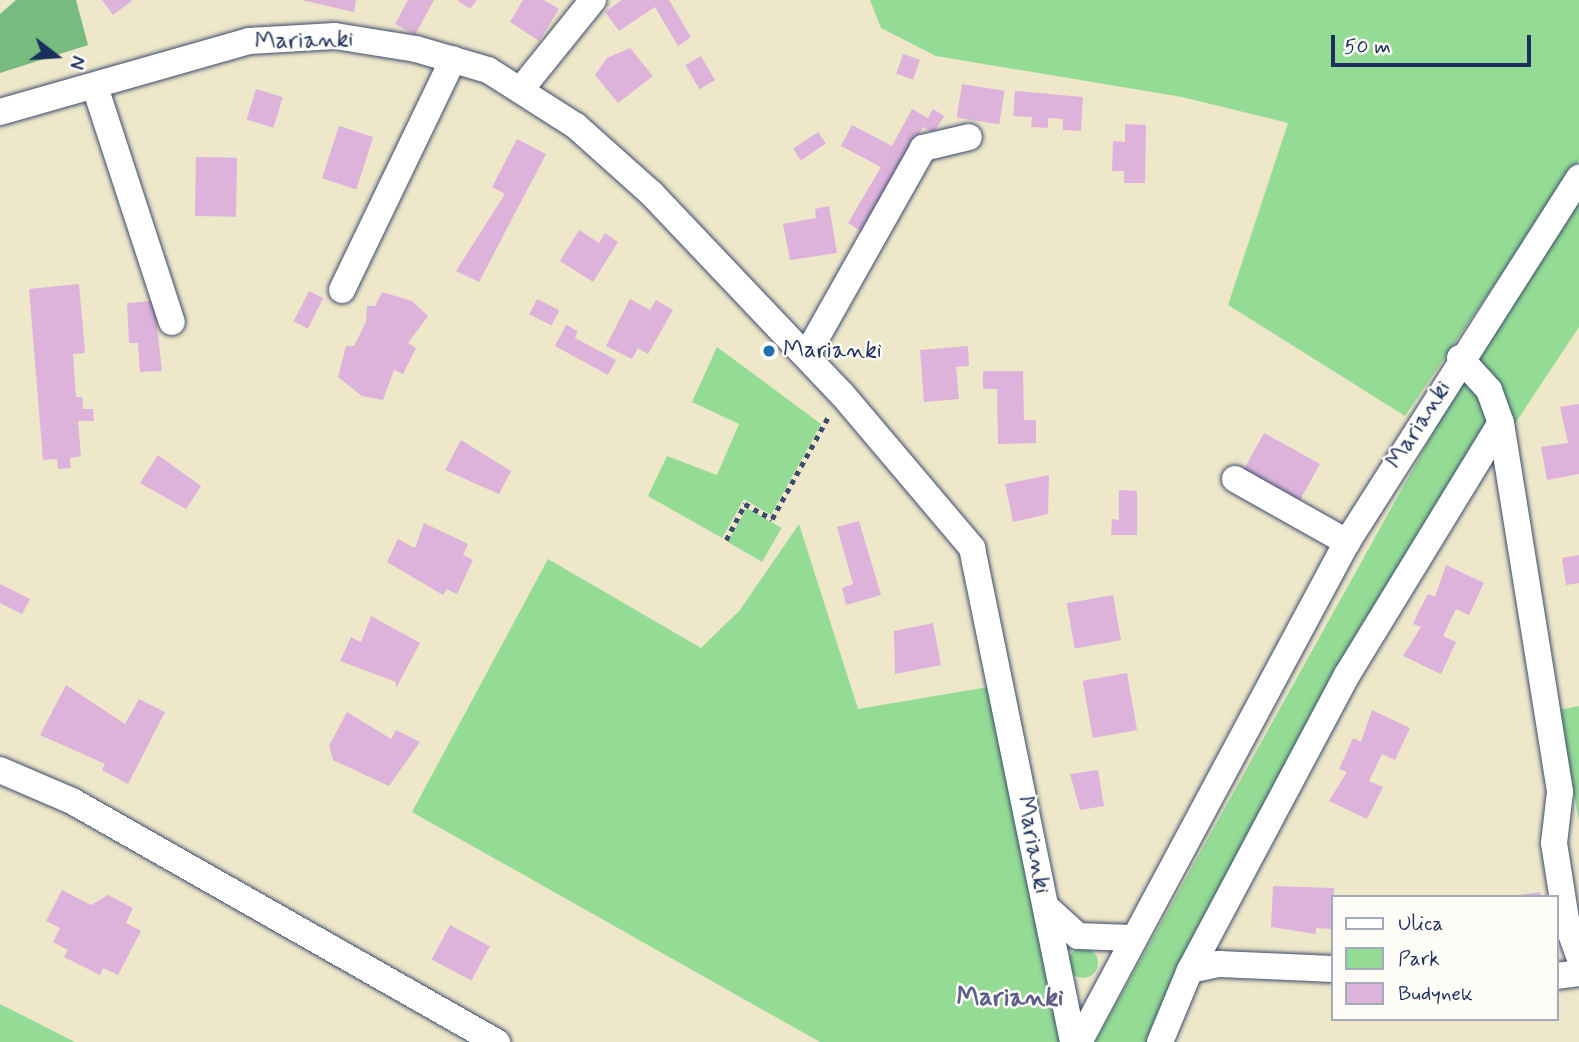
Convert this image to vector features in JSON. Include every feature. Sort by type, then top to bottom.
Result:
[{"type":"street","points":[[522,88],[593,0]]},
{"type":"street","name":"Marianki","points":[[0,112],[96,90],[200,54],[289,37],[356,39],[453,59],[522,88],[651,193],[806,356],[972,548],[1073,1042]]},
{"type":"street","points":[[342,290],[453,59]]},
{"type":"street","points":[[96,90],[172,321]]},
{"type":"street","points":[[806,356],[923,148],[969,137]]},
{"type":"street","name":"Marianki","points":[[1079,1042],[1131,937],[1347,542],[1460,358],[1579,178]]},
{"type":"street","points":[[1460,358],[1489,390],[1501,423],[1560,792],[1554,843],[1566,920],[1579,956]]},
{"type":"street","points":[[1160,1042],[1190,970],[1371,632],[1501,423]]},
{"type":"street","points":[[1235,479],[1347,542]]},
{"type":"street","points":[[0,771],[72,801],[497,1042]]},
{"type":"street","name":"Marianki","points":[[1045,906],[1078,936],[1131,937]]},
{"type":"street","points":[[1190,970],[1219,964],[1330,969]]},
{"type":"street","points":[[1558,976],[1579,973]]},
{"type":"path","points":[[726,540],[745,504],[772,519],[831,412]]},
{"type":"green space","points":[[16,0],[76,0],[88,45],[0,73],[0,14]]},
{"type":"green space","points":[[870,0],[1579,0],[1579,160],[1405,416],[1228,305],[1288,123],[1182,97],[936,56],[881,28]]},
{"type":"green space","points":[[1579,197],[1579,327],[1399,599],[1210,951],[1174,1042],[1095,1042],[1454,395]]},
{"type":"green space","points":[[717,347],[821,424],[771,515],[744,499],[722,538],[648,496],[667,456],[717,475],[739,424],[692,402]]},
{"type":"green space","points":[[747,508],[782,528],[762,562],[728,542]]},
{"type":"green space","points":[[799,524],[858,709],[994,686],[1062,1042],[820,1042],[412,812],[548,559],[701,648],[740,610]]},
{"type":"green space","points":[[1579,706],[1579,821],[1559,710]]},
{"type":"green space","points":[[1083,948],[1094,952],[1098,963],[1094,974],[1083,978],[1072,974],[1068,963],[1072,952]]},
{"type":"green space","points":[[0,1004],[75,1042],[0,1042]]},
{"type":"building","points":[[102,0],[133,0],[113,15]]},
{"type":"building","points":[[301,0],[356,0],[354,12]]},
{"type":"building","points":[[408,0],[434,0],[415,35],[395,24]]},
{"type":"building","points":[[457,0],[477,0],[470,9]]},
{"type":"building","points":[[523,0],[544,0],[559,9],[539,41],[510,22]]},
{"type":"building","points":[[622,0],[669,0],[691,37],[678,46],[655,7],[619,31],[605,12]]},
{"type":"building","points":[[630,48],[653,76],[618,103],[595,75],[607,58]]},
{"type":"building","points":[[903,54],[920,60],[913,80],[896,74]]},
{"type":"building","points":[[701,56],[715,80],[699,89],[685,65]]},
{"type":"building","points":[[962,84],[1004,91],[999,124],[957,118]]},
{"type":"building","points":[[256,89],[283,97],[273,128],[247,120]]},
{"type":"building","points":[[1015,91],[1083,97],[1081,131],[1063,130],[1063,119],[1048,118],[1048,128],[1031,127],[1032,117],[1013,116]]},
{"type":"building","points":[[912,109],[928,118],[933,109],[944,116],[934,133],[923,127],[865,234],[848,223],[881,167],[841,146],[852,125],[892,146]]},
{"type":"building","points":[[1125,124],[1146,125],[1145,183],[1124,183],[1124,171],[1112,171],[1113,141],[1125,142]]},
{"type":"building","points":[[339,126],[373,137],[356,189],[322,178]]},
{"type":"building","points":[[818,132],[826,144],[801,160],[793,149]]},
{"type":"building","points":[[517,139],[546,154],[479,282],[456,271],[505,194],[492,187]]},
{"type":"building","points":[[196,157],[237,158],[236,217],[195,216]]},
{"type":"building","points":[[829,206],[837,253],[790,260],[783,224],[816,218],[815,209]]},
{"type":"building","points":[[579,230],[599,243],[605,233],[618,242],[593,282],[560,261]]},
{"type":"building","points":[[79,284],[85,353],[73,354],[76,397],[82,397],[83,409],[93,409],[94,421],[78,421],[81,456],[70,458],[71,468],[58,469],[57,459],[43,460],[29,289]]},
{"type":"building","points":[[309,291],[323,298],[308,329],[294,321]]},
{"type":"building","points":[[382,292],[412,301],[428,316],[408,343],[416,348],[403,374],[394,370],[383,400],[362,396],[338,377],[346,346],[354,346],[366,322],[367,306],[375,306]]},
{"type":"building","points":[[537,299],[559,310],[552,325],[529,314]]},
{"type":"building","points":[[630,299],[650,310],[656,300],[673,310],[648,354],[638,348],[632,359],[606,346]]},
{"type":"building","points":[[154,301],[162,371],[140,372],[138,343],[129,343],[127,303]]},
{"type":"building","points":[[566,325],[578,331],[575,338],[616,360],[608,375],[555,346]]},
{"type":"building","points":[[968,346],[969,366],[956,367],[959,399],[924,402],[920,350]]},
{"type":"building","points":[[983,371],[1023,371],[1024,420],[1036,420],[1036,443],[998,444],[997,389],[983,389]]},
{"type":"building","points":[[1579,404],[1579,474],[1547,480],[1541,447],[1568,443],[1560,407]]},
{"type":"building","points":[[1264,433],[1320,464],[1299,503],[1243,471]]},
{"type":"building","points":[[461,440],[511,471],[499,494],[445,470]]},
{"type":"building","points":[[158,455],[201,486],[186,509],[140,483]]},
{"type":"building","points":[[1049,475],[1048,514],[1013,522],[1005,484]]},
{"type":"building","points":[[1119,490],[1137,491],[1137,535],[1111,535],[1112,519],[1119,520]]},
{"type":"building","points":[[859,521],[881,595],[846,605],[842,588],[853,584],[837,527]]},
{"type":"building","points":[[424,523],[468,544],[463,555],[473,560],[457,594],[447,589],[443,595],[387,562],[398,539],[415,548]]},
{"type":"building","points":[[1579,555],[1579,583],[1566,585],[1562,558]]},
{"type":"building","points":[[1446,565],[1484,583],[1469,615],[1456,609],[1443,636],[1456,642],[1441,674],[1403,656],[1421,627],[1413,624],[1420,609],[1428,594],[1435,597]]},
{"type":"building","points":[[0,584],[30,599],[22,614],[0,603]]},
{"type":"building","points":[[1113,595],[1121,640],[1075,648],[1067,603]]},
{"type":"building","points":[[371,616],[420,643],[396,688],[396,682],[340,661],[351,637],[361,642]]},
{"type":"building","points":[[933,623],[941,665],[895,674],[894,631]]},
{"type":"building","points":[[1127,673],[1137,730],[1093,738],[1083,681]]},
{"type":"building","points":[[66,685],[125,724],[139,699],[165,712],[128,784],[102,770],[105,764],[40,735]]},
{"type":"building","points":[[1372,710],[1410,728],[1395,760],[1382,754],[1369,781],[1383,787],[1367,819],[1329,801],[1347,772],[1339,769],[1353,738],[1361,742]]},
{"type":"building","points":[[347,712],[391,739],[396,730],[420,742],[389,786],[333,760],[329,746]]},
{"type":"building","points":[[1098,770],[1104,806],[1080,810],[1070,774]]},
{"type":"building","points":[[1273,886],[1334,888],[1334,895],[1330,895],[1330,929],[1316,928],[1316,934],[1271,927]]},
{"type":"building","points":[[62,890],[91,905],[108,895],[133,908],[126,923],[141,931],[118,975],[103,968],[100,975],[64,957],[68,950],[53,942],[60,928],[46,921]]},
{"type":"building","points":[[1540,892],[1541,895],[1519,895]]},
{"type":"building","points":[[450,925],[490,946],[471,981],[432,959]]},
{"type":"place","name":"Marianki","points":[[769,351]]},
{"type":"district","name":"Marianki","points":[[1010,999]]}]
